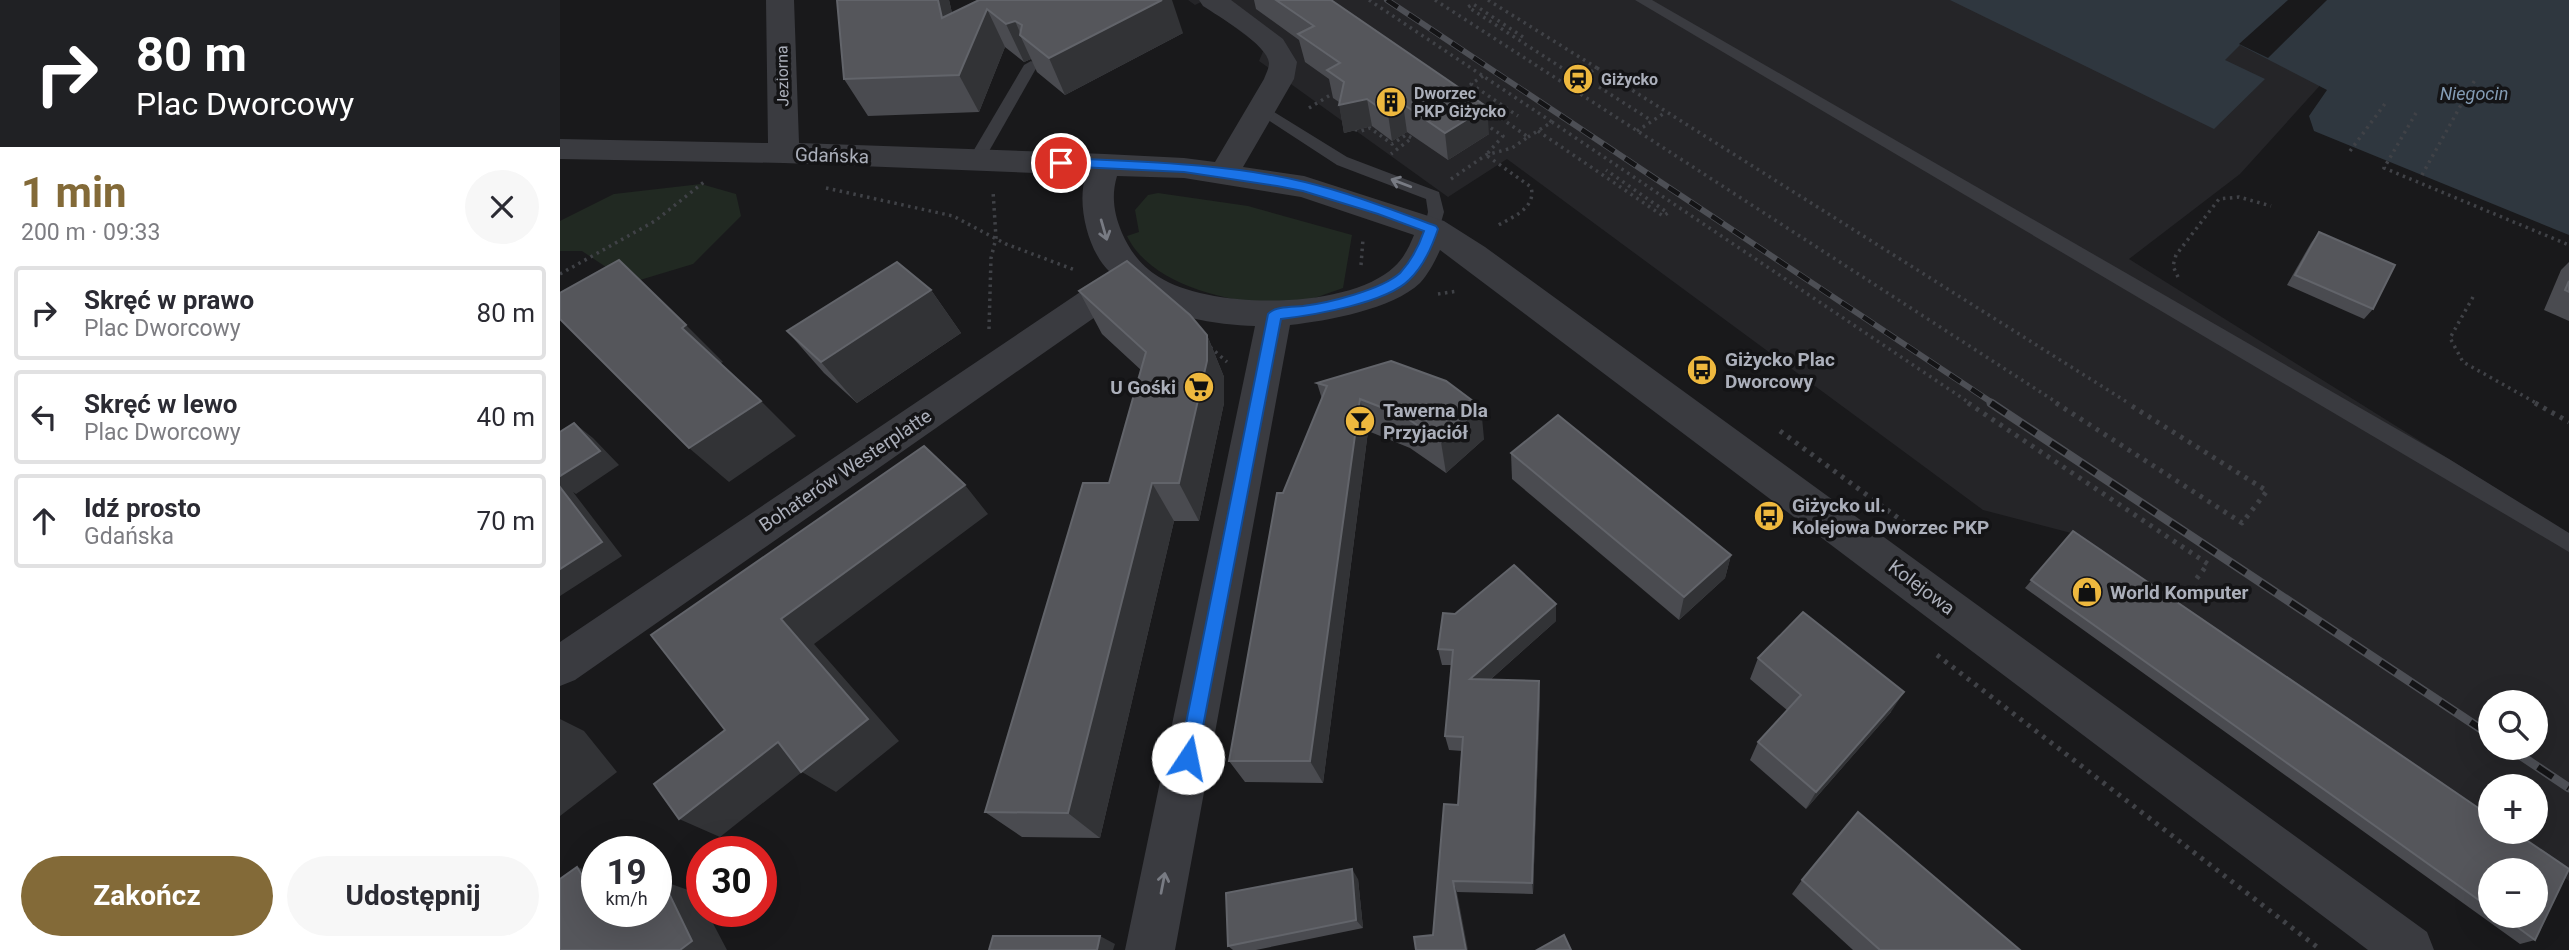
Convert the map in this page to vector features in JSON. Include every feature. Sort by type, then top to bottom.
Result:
[{"type":"street","name":"Jeziorna","points":[[780,0],[784,153]]},
{"type":"street","points":[[1213,0],[1277,50],[1283,63],[1279,79],[1224,173]]},
{"type":"street","name":"Gdańska","points":[[560,149],[784,153],[1105,164],[1224,173]]},
{"type":"street","points":[[1105,164],[1097,195],[1103,231],[1113,257],[1130,275],[1170,299],[1230,313],[1275,314],[1317,309],[1371,294],[1403,278],[1424,250],[1432,229]]},
{"type":"street","name":"Kolejowa","points":[[1224,173],[1304,187],[1432,229],[1473,255],[2409,950]]},
{"type":"street","name":"Bohaterów Westerplatte","points":[[560,666],[1130,275]]},
{"type":"street","points":[[1150,950],[1275,314]]},
{"type":"lane","points":[[1642,0],[2433,460],[2569,543]]},
{"type":"lane","points":[[976,160],[1031,65]]},
{"type":"lane","points":[[1261,109],[1342,161],[1433,196],[1436,212],[1432,229]]},
{"type":"path","points":[[1369,0],[2208,564],[2193,583]]},
{"type":"path","points":[[1435,0],[2242,523],[2267,491],[1488,0]]},
{"type":"path","points":[[1523,37],[1473,4],[1468,7],[1579,79]]},
{"type":"path","points":[[1568,86],[1597,68]]},
{"type":"path","points":[[1483,76],[1471,84],[1518,116]]},
{"type":"path","points":[[2422,175],[2476,78]]},
{"type":"path","points":[[1302,113],[1345,87]]},
{"type":"path","points":[[1600,88],[1652,121]]},
{"type":"path","points":[[2350,151],[2387,101]]},
{"type":"path","points":[[1482,105],[1528,137]]},
{"type":"path","points":[[1637,131],[1667,112]]},
{"type":"path","points":[[2416,113],[2384,168],[2569,245]]},
{"type":"path","points":[[1455,185],[1448,181],[1486,155],[1503,136],[1481,121]]},
{"type":"path","points":[[1486,155],[1512,148],[1552,122]]},
{"type":"path","points":[[1352,124],[1345,129],[1361,131],[1370,128],[1392,144],[1406,135],[1412,138],[1393,149],[1386,160]]},
{"type":"path","points":[[1538,131],[1663,216],[1668,213],[1606,170]]},
{"type":"path","points":[[1486,155],[1531,187],[1534,193],[1534,199],[1528,205],[1495,227]]},
{"type":"path","points":[[560,274],[695,193],[711,175]]},
{"type":"path","points":[[817,186],[953,216],[996,238],[1086,274]]},
{"type":"path","points":[[989,327],[991,258],[996,238],[993,186]]},
{"type":"path","points":[[2215,206],[2219,200],[2230,196],[2248,197],[2271,206]]},
{"type":"path","points":[[1489,223],[1505,234]]},
{"type":"path","points":[[1363,234],[1361,276],[1371,294]]},
{"type":"path","points":[[2473,297],[2450,338],[2463,362],[2569,422]]},
{"type":"shaded area","points":[[1188,0],[2363,0],[2353,49],[2240,174],[2129,259],[2569,534],[2569,881],[2548,866],[2548,858],[2537,858],[2517,844],[2548,844],[2548,774],[2478,774],[2478,817],[2075,534],[1983,510],[1507,159],[1448,197],[1259,61],[1264,49],[1201,2],[1195,5]]},
{"type":"shaded area","points":[[701,184],[736,194],[741,216],[693,264],[630,283],[582,251],[560,251],[560,221],[614,194]]},
{"type":"shaded area","points":[[1158,193],[1248,206],[1352,235],[1343,288],[1296,302],[1251,302],[1201,291],[1178,281],[1156,269],[1139,254],[1127,236],[1139,232],[1135,210],[1148,195]]},
{"type":"water","name":"Niegocin","points":[[1950,0],[2569,0],[2569,235],[2314,131],[2309,116],[2327,90],[2240,45],[2225,60],[2265,79],[2214,129]]},
{"type":"pier","points":[[2288,0],[2327,0],[2268,58],[2239,44]]},
{"type":"building","points":[[837,0],[938,0],[942,18],[979,0],[1162,0],[1049,58],[1020,35],[1022,25],[1015,21],[1006,24],[987,9],[959,75],[844,79]]},
{"type":"building","points":[[1276,0],[1331,0],[1487,107],[1445,133],[1403,104],[1388,114],[1367,99],[1339,105],[1344,82],[1327,70],[1340,63],[1298,34],[1314,26]]},
{"type":"building","points":[[2319,232],[2395,265],[2373,309],[2295,275]]},
{"type":"building","points":[[619,260],[686,325],[682,328],[761,401],[689,448],[560,319],[560,293]]},
{"type":"building","points":[[1127,261],[1190,315],[1207,335],[1207,361],[1179,483],[1152,483],[1068,813],[985,812],[1083,483],[1109,483],[1146,352],[1079,291]]},
{"type":"building","points":[[897,262],[931,290],[821,362],[787,331]]},
{"type":"building","points":[[1391,361],[1446,381],[1481,407],[1441,442],[1404,416],[1360,399],[1310,761],[1229,761],[1277,493],[1283,493],[1327,386],[1317,383]]},
{"type":"building","points":[[1558,415],[1731,555],[1684,597],[1511,453]]},
{"type":"building","points":[[574,423],[600,451],[560,476],[560,432]]},
{"type":"building","points":[[924,446],[965,485],[781,619],[868,719],[801,772],[778,742],[679,819],[654,784],[725,730],[651,635]]},
{"type":"building","points":[[560,487],[602,542],[560,569]]},
{"type":"building","points":[[2073,531],[2478,808],[2478,844],[2532,844],[2569,869],[2548,913],[2548,858],[2478,858],[2478,899],[2031,580]]},
{"type":"building","points":[[1514,565],[1556,604],[1470,679],[1539,681],[1532,883],[1453,881],[1466,950],[1416,950],[1414,937],[1433,935],[1444,804],[1458,805],[1463,737],[1445,736],[1453,650],[1438,649],[1443,613],[1455,614]]},
{"type":"building","points":[[1803,612],[1904,692],[1816,792],[1758,742],[1801,695],[1758,658]]},
{"type":"building","points":[[1858,812],[2020,950],[1880,950],[1802,880]]},
{"type":"building","points":[[577,867],[581,874],[581,927],[672,927],[672,900],[692,941],[680,950],[560,950],[560,879]]},
{"type":"building","points":[[1352,869],[1356,920],[1228,946],[1226,893]]},
{"type":"building","points":[[2519,928],[2541,928],[2535,940]]},
{"type":"building","points":[[1564,935],[1571,950],[1537,950]]},
{"type":"building","points":[[993,936],[1100,936],[1097,950],[989,950]]},
{"type":"railway","points":[[1387,0],[1994,404]]},
{"type":"railway","points":[[1991,403],[2478,727]]},
{"type":"railway","points":[[2527,760],[2569,788]]},
{"type":"place","name":"Giżycko","points":[[1578,79]]},
{"type":"place","name":"Dworzec PKP Giżycko","points":[[1391,102]]},
{"type":"place","name":"Giżycko Plac Dworcowy","points":[[1702,370]]},
{"type":"place","name":"U Gośki","points":[[1199,387]]},
{"type":"place","name":"Tawerna Dla Przyjaciół","points":[[1360,421]]},
{"type":"place","name":"Giżycko ul. Kolejowa Dworzec PKP","points":[[1769,516]]},
{"type":"place","name":"World Komputer","points":[[2087,592]]},
{"type":"route","points":[[1061,163],[1184,168],[1277,182],[1304,187],[1432,229],[1424,250],[1403,278],[1371,294],[1317,309],[1275,314],[1188,758]]}]
